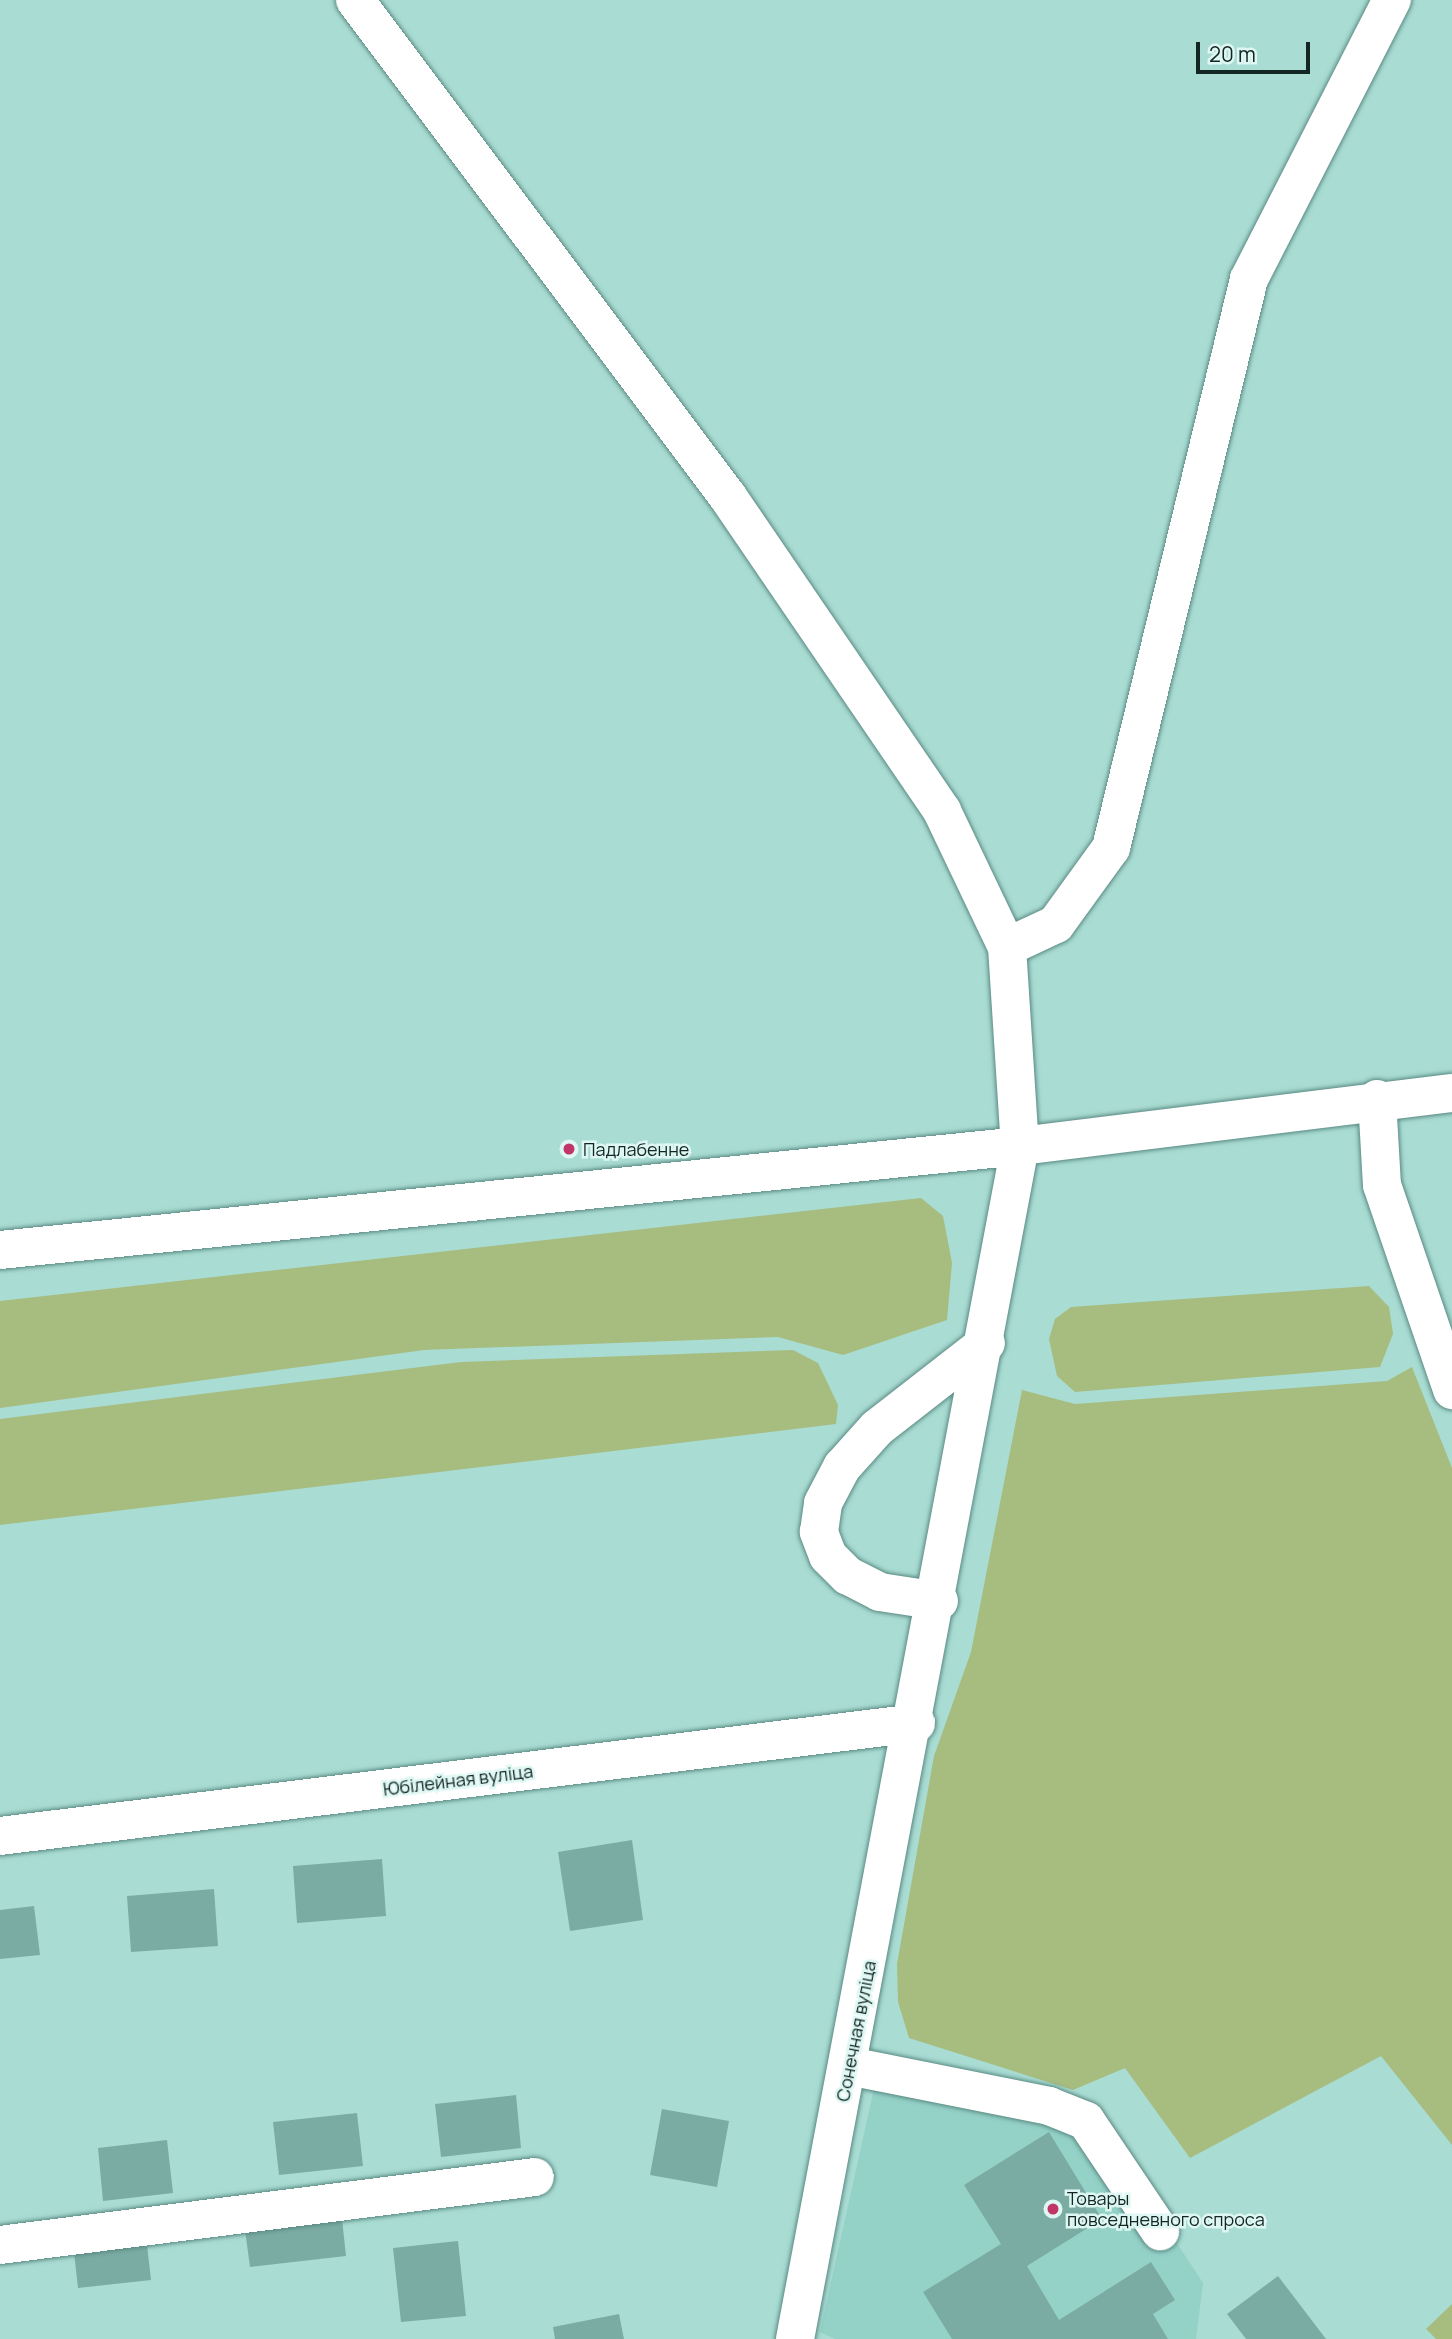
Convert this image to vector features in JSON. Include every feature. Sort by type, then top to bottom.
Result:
[{"type":"street","points":[[355,0],[728,496],[942,811],[1007,947],[1056,924],[1111,848],[1249,279],[1392,0]]},
{"type":"street","name":"Сонечная вуліца","points":[[795,2339],[916,1723],[1020,1146],[1007,947]]},
{"type":"street","points":[[0,1250],[1020,1146],[1377,1099],[1452,1093]]},
{"type":"street","points":[[1377,1099],[1382,1185],[1452,1390]]},
{"type":"street","points":[[939,1601],[880,1592],[848,1576],[828,1556],[819,1532],[823,1503],[842,1467],[877,1428],[986,1343]]},
{"type":"street","name":"Юбілейная вуліца","points":[[0,1836],[916,1723]]},
{"type":"street","points":[[849,2066],[1049,2106],[1086,2121],[1160,2231]]},
{"type":"street","points":[[0,2245],[535,2177]]},
{"type":"shaded area","points":[[881,2057],[1087,2106],[1203,2283],[1196,2339],[835,2339],[820,2332]]},
{"type":"green space","points":[[921,1198],[943,1216],[952,1263],[947,1320],[843,1355],[778,1337],[424,1350],[0,1408],[0,1301]]},
{"type":"green space","points":[[1369,1286],[1389,1307],[1393,1334],[1380,1367],[1075,1392],[1057,1376],[1049,1339],[1055,1319],[1071,1307]]},
{"type":"green space","points":[[793,1350],[818,1363],[838,1405],[836,1424],[0,1525],[0,1419],[461,1362]]},
{"type":"green space","points":[[1412,1367],[1452,1468],[1452,2145],[1381,2056],[1190,2158],[1125,2068],[1073,2090],[909,2038],[898,2002],[897,1964],[934,1756],[971,1652],[1022,1390],[1075,1404],[1387,1381]]},
{"type":"green space","points":[[1452,2304],[1452,2339],[1436,2339],[1426,2329]]},
{"type":"building","points":[[632,1840],[643,1920],[570,1931],[558,1852]]},
{"type":"building","points":[[382,1859],[386,1916],[297,1923],[293,1866]]},
{"type":"building","points":[[214,1889],[218,1946],[131,1952],[127,1896]]},
{"type":"building","points":[[34,1906],[40,1955],[0,1959],[0,1910]]},
{"type":"building","points":[[516,2095],[521,2148],[441,2157],[435,2104]]},
{"type":"building","points":[[662,2109],[729,2121],[717,2187],[650,2175]]},
{"type":"building","points":[[357,2113],[363,2166],[279,2175],[273,2122]]},
{"type":"building","points":[[1049,2132],[1102,2219],[1027,2266],[1059,2320],[1151,2262],[1175,2300],[1153,2314],[1168,2339],[952,2339],[923,2292],[1001,2244],[964,2185]]},
{"type":"building","points":[[167,2140],[173,2193],[103,2201],[98,2148]]},
{"type":"building","points":[[342,2219],[346,2256],[250,2267],[245,2230]]},
{"type":"building","points":[[146,2236],[151,2280],[78,2288],[73,2243]]},
{"type":"building","points":[[458,2241],[466,2316],[401,2322],[393,2248]]},
{"type":"building","points":[[1278,2276],[1326,2339],[1246,2339],[1227,2314]]},
{"type":"building","points":[[619,2314],[624,2339],[555,2339],[553,2327]]},
{"type":"place","name":"Падлабенне","points":[[569,1149]]},
{"type":"place","name":"Товары повседневного спроса","points":[[1053,2209]]}]
